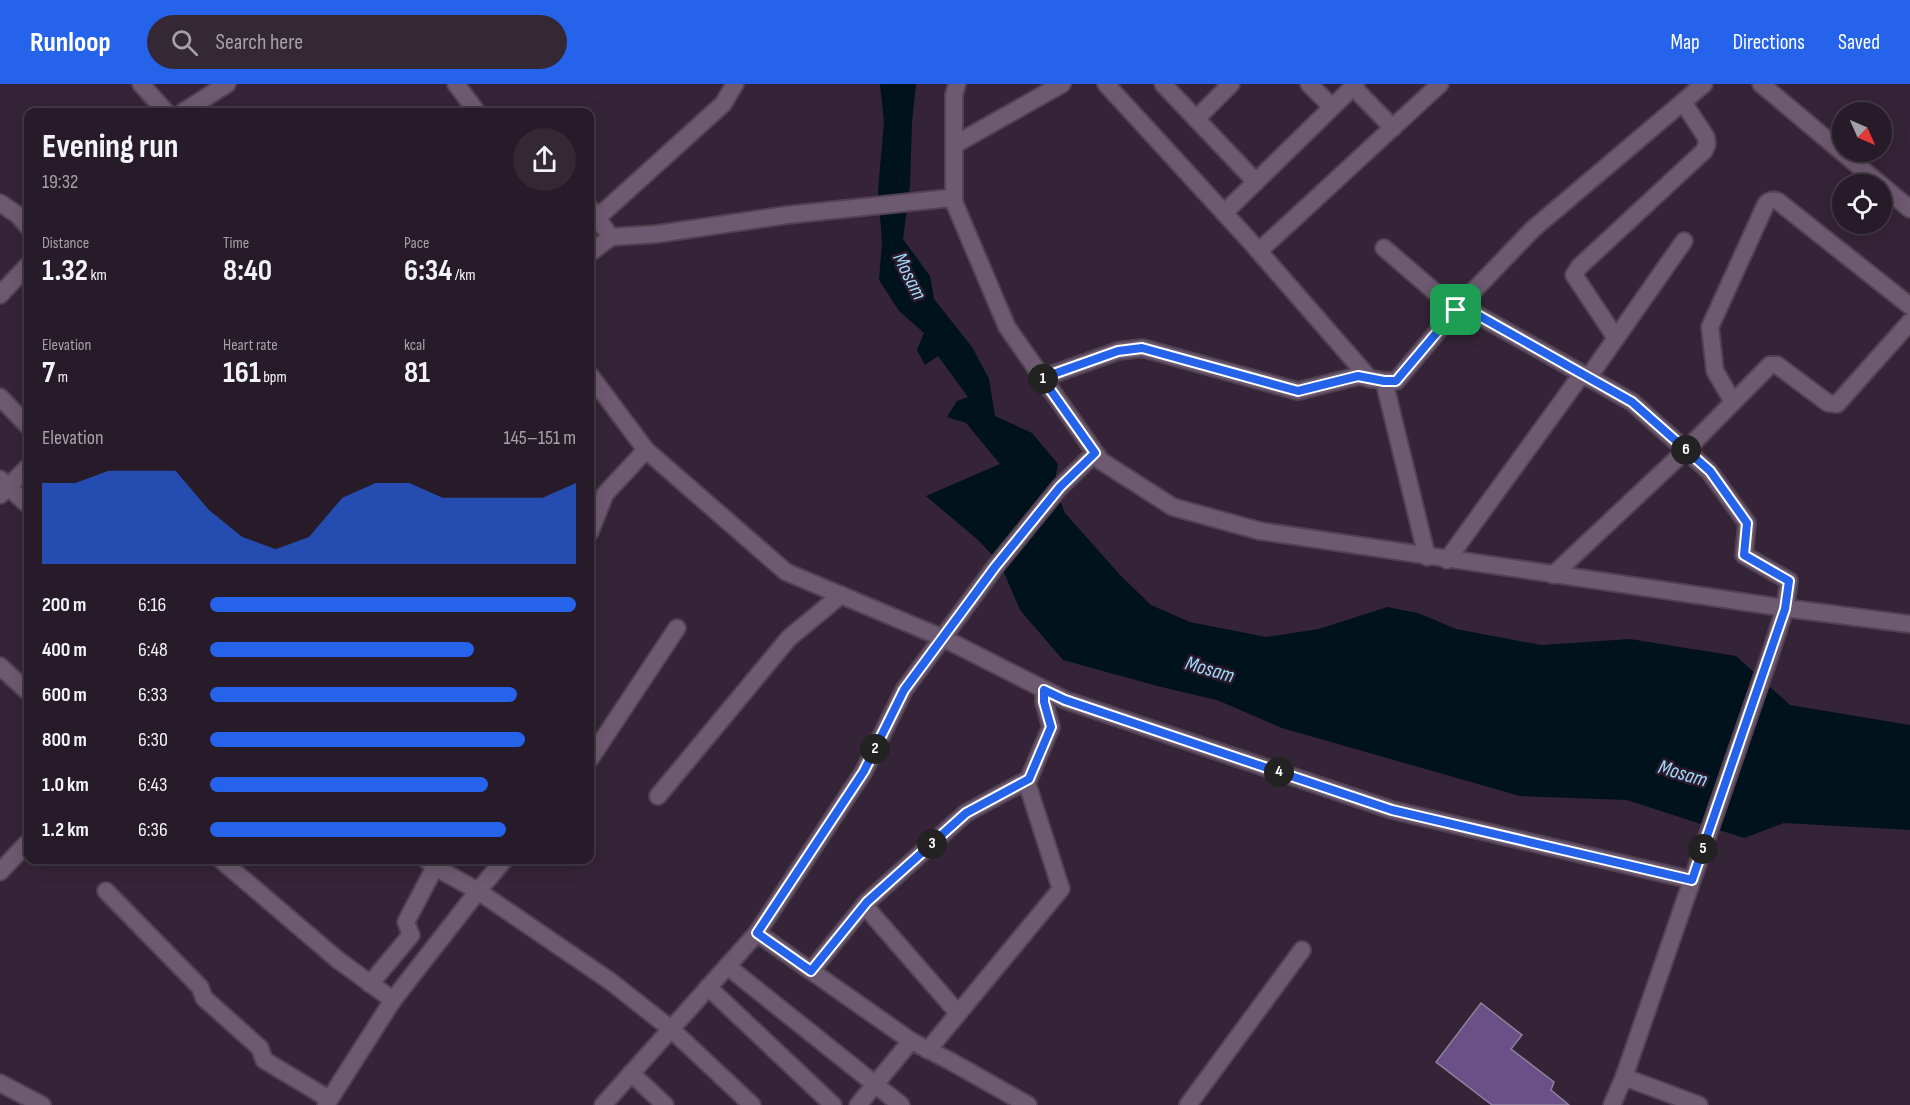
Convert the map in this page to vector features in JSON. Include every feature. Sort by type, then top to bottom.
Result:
[{"type":"street","points":[[141,84],[162,108]]},
{"type":"street","points":[[189,108],[227,84]]},
{"type":"street","points":[[456,84],[474,108]]},
{"type":"street","points":[[594,212],[723,104],[735,84]]},
{"type":"street","points":[[957,84],[954,95],[952,200],[1007,327],[1101,461],[1173,507],[1260,531],[1785,609],[1910,624]]},
{"type":"street","points":[[954,145],[1062,84]]},
{"type":"street","points":[[1106,84],[1377,380],[1427,557]]},
{"type":"street","points":[[1163,84],[1256,182]]},
{"type":"street","points":[[1196,119],[1232,84]]},
{"type":"street","points":[[1309,84],[1332,107]]},
{"type":"street","points":[[1259,251],[1440,84]]},
{"type":"street","points":[[1042,378],[1118,351],[1142,348],[1298,391],[1358,376],[1396,381],[1458,308],[1533,229],[1704,84]]},
{"type":"street","points":[[1761,84],[1868,174]]},
{"type":"street","points":[[1224,213],[1354,85],[1393,128]]},
{"type":"street","points":[[1616,338],[1574,275],[1579,267],[1704,151],[1707,144],[1706,137],[1683,102]]},
{"type":"street","points":[[1892,194],[1910,209]]},
{"type":"street","points":[[594,250],[611,237],[657,234],[787,215],[952,200]]},
{"type":"street","points":[[1733,402],[1714,371],[1710,327],[1769,201],[1779,202],[1910,306]]},
{"type":"street","points":[[0,203],[18,215],[24,222]]},
{"type":"street","points":[[594,214],[611,237]]},
{"type":"street","points":[[1447,560],[1616,338],[1684,241]]},
{"type":"street","points":[[1384,248],[1458,308],[1632,402],[1710,471],[1747,523],[1744,555],[1789,581],[1785,609],[1770,655],[1624,1077],[1612,1105]]},
{"type":"street","points":[[0,294],[24,269]]},
{"type":"street","points":[[1553,575],[1686,450],[1766,368],[1773,364],[1828,403],[1837,404],[1910,322]]},
{"type":"street","points":[[594,380],[646,450],[786,572],[943,638],[1065,700],[1392,810],[1695,872]]},
{"type":"street","points":[[0,397],[24,422]]},
{"type":"street","points":[[594,512],[597,497],[646,450]]},
{"type":"street","points":[[603,1105],[757,933],[864,771],[904,690],[995,567],[1060,487],[1095,453]]},
{"type":"street","points":[[24,470],[3,487],[24,502]]},
{"type":"street","points":[[658,796],[789,638],[842,595]]},
{"type":"street","points":[[594,753],[677,628]]},
{"type":"street","points":[[0,666],[24,688]]},
{"type":"street","points":[[928,1050],[1060,889],[1027,783],[1051,727],[1044,702],[1044,690]]},
{"type":"street","points":[[811,971],[864,905],[972,809],[1029,779]]},
{"type":"street","points":[[0,872],[24,846]]},
{"type":"street","points":[[226,864],[339,960],[393,1000]]},
{"type":"street","points":[[370,984],[411,935],[406,922],[428,864]]},
{"type":"street","points":[[434,864],[478,891],[610,981],[671,1029],[752,1105]]},
{"type":"street","points":[[106,891],[200,987],[204,998],[260,1048],[264,1060],[328,1102],[393,1000],[501,864]]},
{"type":"street","points":[[864,905],[958,1013]]},
{"type":"street","points":[[757,933],[911,1041],[1028,1105]]},
{"type":"street","points":[[1188,1105],[1302,950]]},
{"type":"street","points":[[727,966],[900,1105]]},
{"type":"street","points":[[708,987],[833,1105]]},
{"type":"street","points":[[858,1105],[911,1041]]},
{"type":"street","points":[[631,1074],[664,1105]]},
{"type":"street","points":[[1624,1077],[1700,1105]]},
{"type":"street","points":[[0,1083],[42,1105]]},
{"type":"water","name":"Mosam","points":[[880,84],[916,84],[910,186],[903,239],[930,276],[934,299],[972,347],[989,379],[995,416],[1032,433],[1058,464],[1054,486],[1065,513],[1120,575],[1151,605],[1190,622],[1266,637],[1319,629],[1387,607],[1418,613],[1456,629],[1541,645],[1630,639],[1736,656],[1790,705],[1910,725],[1910,830],[1784,823],[1744,838],[1627,800],[1520,796],[1282,728],[1217,700],[1063,660],[1020,610],[1005,575],[993,556],[978,540],[926,496],[1000,464],[966,423],[947,417],[957,401],[968,397],[938,356],[925,365],[917,350],[924,333],[899,311],[879,280],[882,242],[878,191],[884,122]]},
{"type":"building","points":[[1481,1003],[1522,1035],[1511,1049],[1554,1082],[1551,1090],[1569,1105],[1492,1105],[1436,1062]]},
{"type":"route","points":[[1460,305],[1632,402],[1710,471],[1747,523],[1744,555],[1789,581],[1785,609],[1692,880],[1392,810],[1065,700],[1044,690],[1044,702],[1051,727],[1029,779],[966,813],[867,902],[811,971],[757,933],[864,771],[904,690],[995,567],[1060,487],[1095,453],[1042,378],[1118,351],[1142,348],[1298,391],[1358,376],[1396,381],[1456,310],[1460,305]]}]
